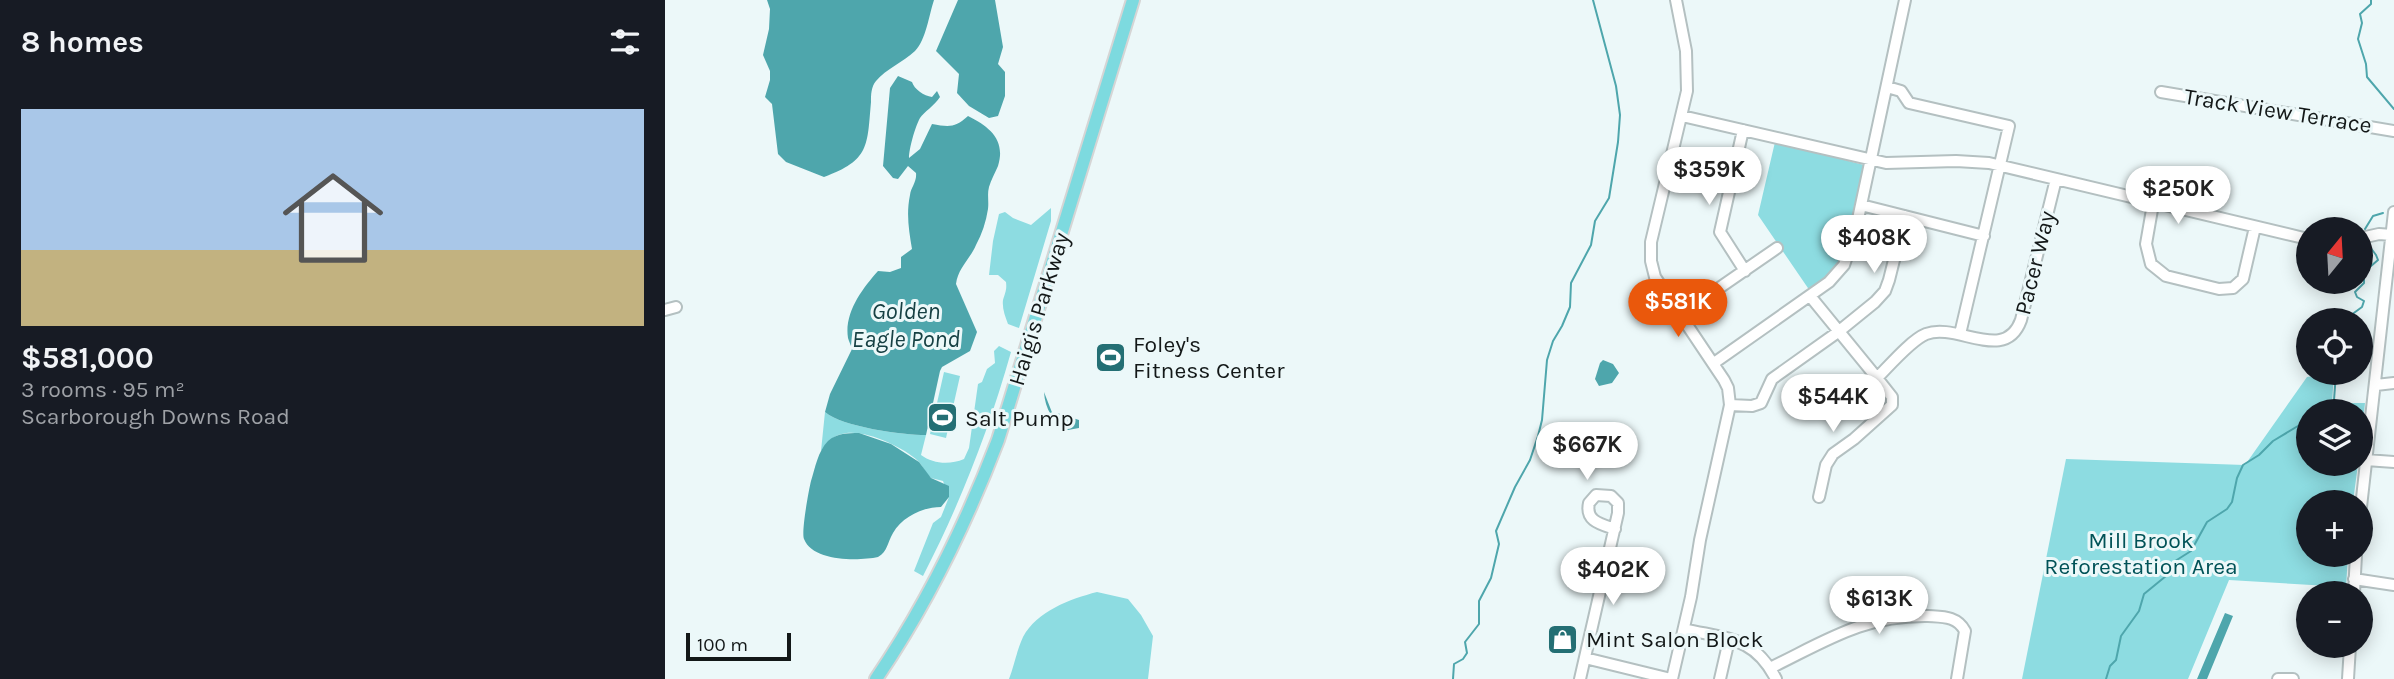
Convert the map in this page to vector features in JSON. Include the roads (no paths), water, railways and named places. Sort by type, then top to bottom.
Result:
[{"type":"main road","name":"Haigis Parkway","points":[[876,679],[914,620],[947,559],[971,509],[998,440],[1133,0]]},
{"type":"street","points":[[1584,658],[1672,679],[1730,405],[1728,388],[1714,363],[1655,277],[1650,253],[1686,101],[1687,68],[1676,0]]},
{"type":"street","points":[[1714,363],[1810,296],[1835,277],[1844,265],[1861,205],[1905,0]]},
{"type":"street","points":[[1887,87],[1901,91],[1909,103],[2009,126],[1960,334]]},
{"type":"street","name":"Track View Terrace","points":[[2161,92],[2394,131]]},
{"type":"street","points":[[1682,116],[1870,161],[1903,164],[1976,161],[2296,236]]},
{"type":"street","points":[[1743,130],[1720,232],[1745,271]]},
{"type":"street","name":"Pacer Way","points":[[1877,378],[1922,336],[1937,331],[1998,341],[2012,335],[2019,326],[2056,179]]},
{"type":"street","points":[[2153,204],[2146,244],[2147,257],[2155,268],[2172,278],[2219,289],[2233,288],[2243,279],[2255,227]]},
{"type":"street","points":[[1861,205],[1984,236]]},
{"type":"street","points":[[2373,408],[2394,212]]},
{"type":"street","points":[[1730,405],[1752,406],[1761,403],[1772,379],[1875,302],[1885,291],[1905,216]]},
{"type":"street","points":[[2373,235],[2392,235]]},
{"type":"street","points":[[1681,315],[1777,248]]},
{"type":"street","points":[[1810,296],[1890,394],[1892,405],[1833,454],[1826,465],[1819,497]]},
{"type":"street","points":[[2376,385],[2394,383]]},
{"type":"street","points":[[2373,460],[2394,462]]},
{"type":"street","points":[[1580,679],[1615,529]]},
{"type":"street","points":[[2355,567],[2354,579],[2394,585]]},
{"type":"street","points":[[1770,668],[1862,624],[1889,617],[1929,616],[1953,619],[1964,628],[1957,679]]},
{"type":"street","points":[[1684,629],[1729,640],[1755,650],[1776,679]]},
{"type":"street","points":[[1720,679],[1729,640]]},
{"type":"street","points":[[2348,679],[2349,658]]},
{"type":"street","points":[[2278,679],[2293,679]]},
{"type":"water","points":[[767,0],[934,0],[919,46],[880,77],[873,86],[867,141],[863,150],[850,164],[824,177],[786,162],[778,154],[772,104],[765,97],[770,80],[770,71],[763,55],[769,29],[770,9]]},
{"type":"water","points":[[958,0],[995,0],[1003,47],[998,64],[1005,72],[1005,96],[998,116],[989,118],[969,106],[957,93],[959,74],[936,51]]},
{"type":"water","name":"Golden Eagle Pond","points":[[898,76],[912,82],[917,90],[926,95],[932,97],[937,91],[940,97],[920,118],[909,158],[920,149],[932,124],[951,126],[968,116],[994,135],[1000,149],[998,166],[988,190],[988,209],[983,228],[956,284],[977,332],[970,351],[942,367],[940,371],[926,435],[858,426],[825,412],[830,394],[852,349],[847,329],[855,302],[878,271],[890,272],[901,268],[901,257],[912,249],[908,209],[916,173],[908,166],[898,179],[893,178],[883,166],[890,88]]},
{"type":"water","points":[[1603,360],[1613,364],[1619,373],[1612,383],[1599,386],[1595,379]]},
{"type":"water","points":[[1044,392],[1053,415],[1057,413],[1079,420],[1079,428],[1068,430],[1054,419],[1046,404]]},
{"type":"water","points":[[847,433],[859,433],[891,444],[919,462],[931,478],[949,486],[949,497],[941,507],[920,511],[902,522],[884,552],[878,557],[849,559],[826,556],[809,547],[803,535],[811,481],[819,455],[831,438]]},
{"type":"water","points":[[2225,613],[2233,616],[2207,679],[2197,679]]},
{"type":"waterway","points":[[1453,679],[1454,664],[1467,653],[1465,642],[1479,624],[1479,601],[1491,578],[1499,544],[1496,531],[1530,460],[1538,436],[1547,360],[1570,307],[1571,283],[1591,245],[1595,221],[1609,198],[1620,115],[1616,86],[1593,0]]},
{"type":"waterway","points":[[2371,0],[2371,4],[2360,14],[2362,23],[2358,39],[2367,77],[2394,109]]},
{"type":"waterway","points":[[2372,217],[2383,213]]},
{"type":"waterway","points":[[2373,251],[2378,260],[2373,264]]},
{"type":"waterway","points":[[2356,294],[2364,301],[2361,308]]},
{"type":"waterway","points":[[2334,399],[2335,385]]},
{"type":"waterway","points":[[2106,679],[2110,666],[2116,660],[2121,636],[2139,611],[2144,594],[2166,576],[2172,563],[2191,551],[2207,522],[2227,509],[2232,502],[2243,465],[2259,455],[2273,441],[2296,427]]},
{"type":"place","name":"Foley's Fitness Center","points":[[1110,357]]},
{"type":"place","name":"Salt Pump","points":[[942,418]]},
{"type":"place","name":"Mint Salon Block","points":[[1563,639]]},
{"type":"park label","name":"Mill Brook Reforestation Area","points":[[2141,553]]}]
